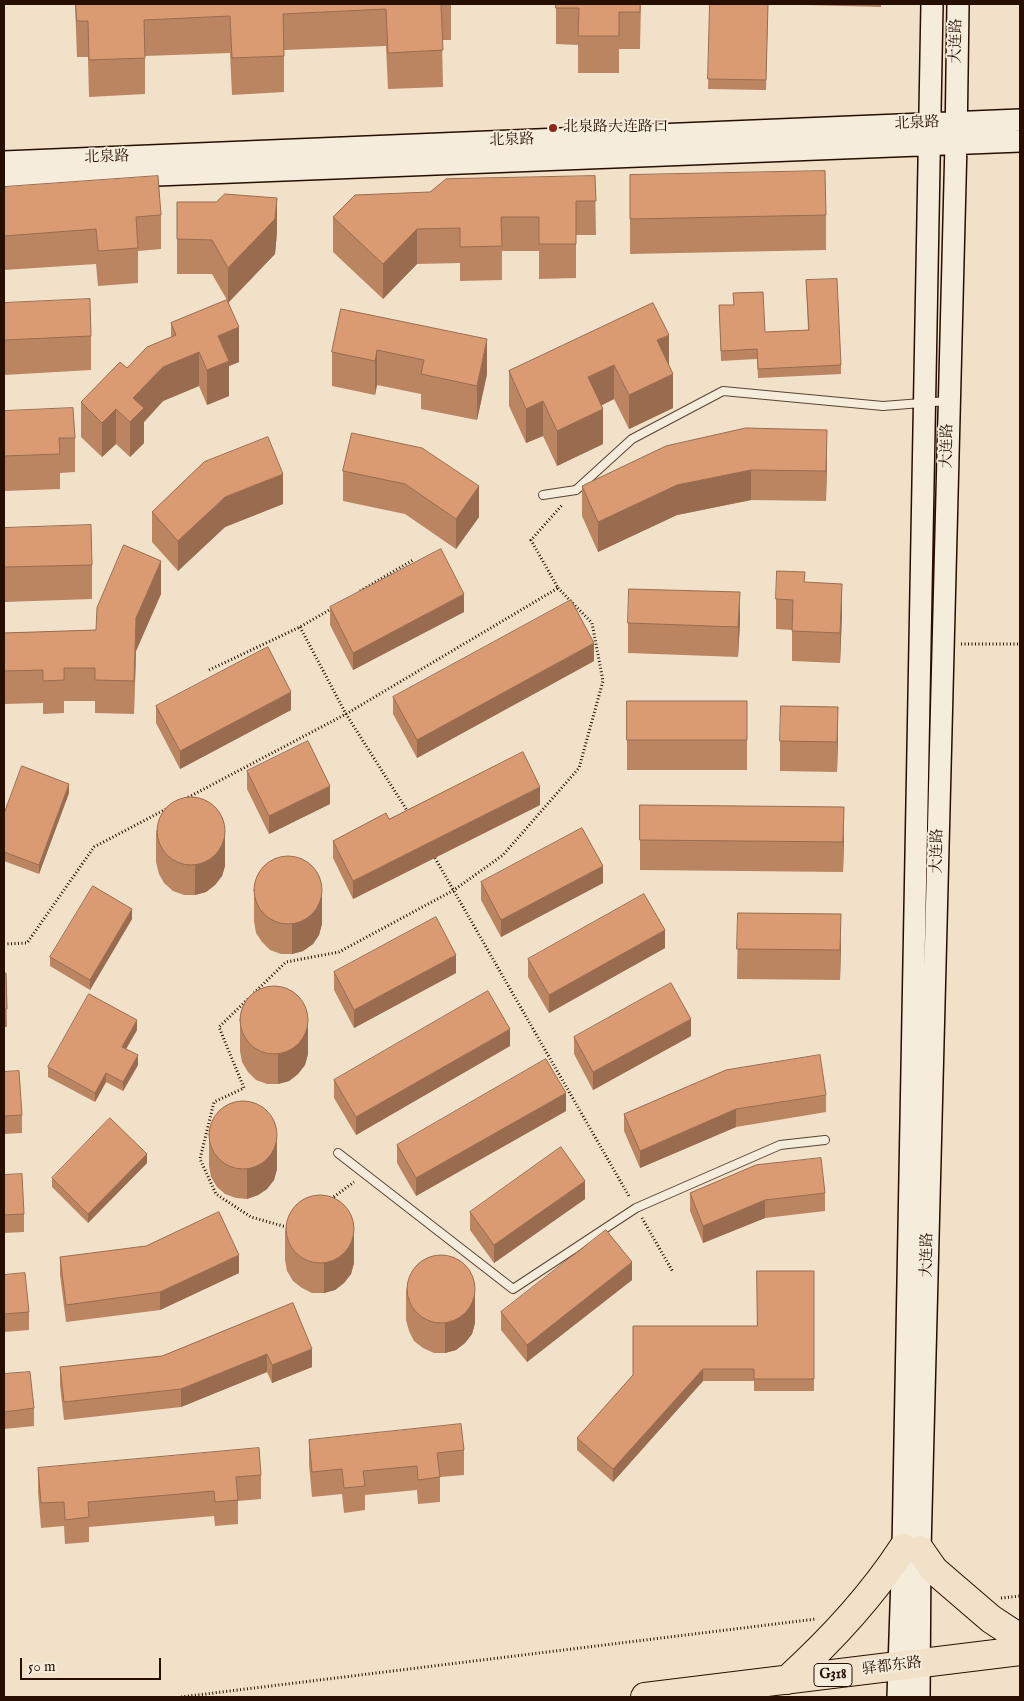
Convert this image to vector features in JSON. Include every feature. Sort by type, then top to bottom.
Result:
[{"type":"highway","points":[[788,1680],[820,1651],[887,1573],[912,1549],[991,1618],[1020,1638]]},
{"type":"highway","name":"驿都东路","points":[[645,1697],[1020,1651]]},
{"type":"street","name":"大连路","points":[[912,1549],[925,403],[932,4]]},
{"type":"street","name":"大连路","points":[[898,1697],[908,1665],[943,644],[958,4]]},
{"type":"street","name":"北泉路","points":[[4,181],[930,134],[956,122],[1020,120]]},
{"type":"street","name":"北泉路","points":[[4,162],[930,134],[956,144],[1020,141]]},
{"type":"street","name":"大连路","points":[[908,1665],[919,1697]]},
{"type":"lane","points":[[543,495],[576,490],[632,439],[722,391],[883,406],[949,401]]},
{"type":"lane","points":[[338,1153],[513,1289],[636,1208],[780,1145],[825,1140]]},
{"type":"path","points":[[291,1228],[251,1217],[216,1194],[200,1159],[214,1102],[244,1088],[219,1027],[286,962],[339,952],[454,890],[503,855],[579,768],[603,681],[592,623],[558,588],[531,540],[576,490]]},
{"type":"path","points":[[356,594],[412,560]]},
{"type":"path","points":[[181,801],[346,714],[558,588]]},
{"type":"path","points":[[209,670],[300,627],[332,608]]},
{"type":"path","points":[[300,627],[346,714],[410,815]]},
{"type":"path","points":[[943,644],[1020,644]]},
{"type":"path","points":[[4,944],[27,943],[94,847],[172,805]]},
{"type":"path","points":[[435,858],[673,1272]]},
{"type":"path","points":[[328,1201],[365,1174]]},
{"type":"path","points":[[971,1601],[1020,1596]]},
{"type":"path","points":[[181,1697],[850,1616]]},
{"type":"building","points":[[76,4],[441,4],[443,50],[388,53],[386,9],[283,14],[284,56],[232,58],[230,16],[144,20],[145,58],[89,60],[88,21],[77,21]]},
{"type":"building","points":[[556,4],[640,4],[640,12],[619,12],[619,36],[578,36],[579,8],[556,8]]},
{"type":"building","points":[[710,4],[768,4],[766,80],[708,79]]},
{"type":"building","points":[[825,171],[826,215],[630,219],[630,175]]},
{"type":"building","points":[[158,176],[161,215],[136,217],[138,248],[98,251],[96,229],[4,236],[4,187]]},
{"type":"building","points":[[595,176],[596,201],[576,201],[576,244],[539,244],[539,217],[501,217],[502,246],[460,247],[460,228],[417,229],[383,264],[333,217],[355,195],[430,192],[446,179]]},
{"type":"building","points":[[225,194],[277,198],[275,219],[228,268],[212,240],[177,239],[177,202],[216,202]]},
{"type":"building","points":[[837,279],[841,365],[758,369],[757,349],[721,351],[719,305],[734,305],[733,293],[763,292],[765,332],[809,330],[806,280]]},
{"type":"building","points":[[90,299],[91,336],[4,340],[4,303]]},
{"type":"building","points":[[227,300],[239,327],[218,336],[229,361],[207,370],[199,352],[163,367],[133,398],[144,408],[130,422],[116,409],[102,423],[81,402],[120,362],[127,368],[147,347],[176,335],[171,323]]},
{"type":"building","points":[[653,303],[669,335],[657,340],[673,374],[629,395],[614,365],[588,377],[603,409],[557,431],[543,401],[526,409],[509,371]]},
{"type":"building","points":[[341,309],[487,339],[477,386],[421,374],[424,360],[377,350],[375,361],[332,352]]},
{"type":"building","points":[[73,408],[75,438],[59,438],[60,454],[4,456],[4,411]]},
{"type":"building","points":[[746,428],[827,430],[826,471],[751,470],[677,485],[598,522],[582,486],[666,446]]},
{"type":"building","points":[[352,433],[422,448],[479,486],[456,519],[405,484],[343,471]]},
{"type":"building","points":[[268,437],[283,474],[225,497],[178,541],[152,512],[204,462]]},
{"type":"building","points":[[91,525],[92,565],[4,567],[4,528]]},
{"type":"building","points":[[124,545],[161,561],[136,618],[134,681],[95,680],[95,668],[64,668],[64,680],[43,681],[43,670],[4,671],[4,633],[96,630],[97,608]]},
{"type":"building","points":[[441,549],[464,594],[353,653],[330,607]]},
{"type":"building","points":[[777,571],[805,572],[804,582],[842,584],[840,633],[792,631],[793,600],[776,599]]},
{"type":"building","points":[[629,589],[740,592],[738,627],[628,623]]},
{"type":"building","points":[[571,600],[594,643],[417,740],[393,697]]},
{"type":"building","points":[[268,647],[291,692],[180,751],[156,706]]},
{"type":"building","points":[[627,701],[747,701],[747,740],[627,740]]},
{"type":"building","points":[[781,706],[838,707],[837,742],[780,741]]},
{"type":"building","points":[[308,741],[330,786],[269,816],[247,771]]},
{"type":"building","points":[[523,752],[540,787],[353,881],[333,841],[386,813],[389,819]]},
{"type":"building","points":[[22,766],[69,784],[39,865],[4,852],[4,814]]},
{"type":"building","points":[[191,797],[204,800],[215,807],[222,818],[225,831],[222,844],[215,855],[204,862],[191,865],[178,862],[167,855],[160,844],[157,831],[160,818],[167,807],[178,800]]},
{"type":"building","points":[[640,805],[844,807],[843,842],[640,840]]},
{"type":"building","points":[[582,828],[603,866],[501,920],[481,882]]},
{"type":"building","points":[[288,856],[301,859],[312,866],[319,877],[322,890],[319,903],[312,914],[301,921],[288,924],[275,921],[264,914],[257,903],[254,890],[257,877],[264,866],[275,859]]},
{"type":"building","points":[[93,886],[132,909],[90,980],[50,957]]},
{"type":"building","points":[[644,894],[665,930],[549,995],[528,959]]},
{"type":"building","points":[[738,913],[841,914],[840,950],[737,949]]},
{"type":"building","points":[[436,917],[456,955],[354,1010],[334,972]]},
{"type":"building","points":[[4,973],[6,973],[7,1009],[4,1009]]},
{"type":"building","points":[[671,983],[691,1019],[593,1072],[574,1037]]},
{"type":"building","points":[[274,986],[287,989],[298,996],[305,1007],[308,1020],[305,1033],[298,1044],[287,1051],[274,1054],[261,1051],[250,1044],[243,1033],[240,1020],[243,1007],[250,996],[261,989]]},
{"type":"building","points":[[488,991],[510,1029],[356,1117],[334,1080]]},
{"type":"building","points":[[89,994],[137,1020],[122,1047],[138,1055],[123,1082],[106,1073],[95,1093],[48,1067]]},
{"type":"building","points":[[820,1055],[826,1095],[736,1109],[640,1151],[624,1114],[726,1070]]},
{"type":"building","points":[[546,1059],[566,1093],[416,1178],[397,1145]]},
{"type":"building","points":[[19,1071],[22,1115],[4,1116],[4,1072]]},
{"type":"building","points":[[243,1101],[256,1104],[267,1111],[274,1122],[277,1135],[274,1148],[267,1159],[256,1166],[243,1169],[230,1166],[219,1159],[212,1148],[209,1135],[212,1122],[219,1111],[230,1104]]},
{"type":"building","points":[[110,1118],[147,1154],[88,1214],[52,1178]]},
{"type":"building","points":[[561,1147],[585,1181],[494,1245],[470,1212]]},
{"type":"building","points":[[821,1158],[825,1193],[765,1200],[703,1226],[690,1193],[756,1165]]},
{"type":"building","points":[[22,1174],[24,1214],[4,1215],[4,1175]]},
{"type":"building","points":[[320,1195],[333,1198],[344,1205],[351,1216],[354,1229],[351,1242],[344,1253],[333,1260],[320,1263],[307,1260],[296,1253],[289,1242],[286,1229],[289,1216],[296,1205],[307,1198]]},
{"type":"building","points":[[219,1212],[239,1255],[160,1292],[66,1305],[60,1257],[146,1246]]},
{"type":"building","points":[[606,1230],[632,1262],[527,1345],[501,1312]]},
{"type":"building","points":[[441,1255],[454,1258],[465,1265],[472,1276],[475,1289],[472,1302],[465,1313],[454,1320],[441,1323],[428,1320],[417,1313],[410,1302],[407,1289],[410,1276],[417,1265],[428,1258]]},
{"type":"building","points":[[757,1271],[814,1271],[814,1379],[754,1379],[754,1369],[703,1369],[613,1469],[577,1438],[633,1375],[633,1326],[757,1326]]},
{"type":"building","points":[[25,1273],[29,1312],[4,1314],[4,1275]]},
{"type":"building","points":[[293,1303],[312,1349],[272,1365],[267,1354],[181,1389],[64,1402],[60,1367],[162,1356]]},
{"type":"building","points":[[30,1372],[34,1408],[4,1412],[4,1374]]},
{"type":"building","points":[[461,1424],[464,1450],[437,1453],[440,1477],[418,1480],[417,1466],[363,1471],[365,1486],[344,1488],[342,1469],[312,1472],[309,1440]]},
{"type":"building","points":[[259,1448],[261,1475],[236,1477],[238,1500],[215,1502],[214,1491],[88,1502],[89,1517],[65,1520],[64,1502],[41,1503],[38,1468]]},
{"type":"place","name":"北泉路大连路口","points":[[553,128]]}]
